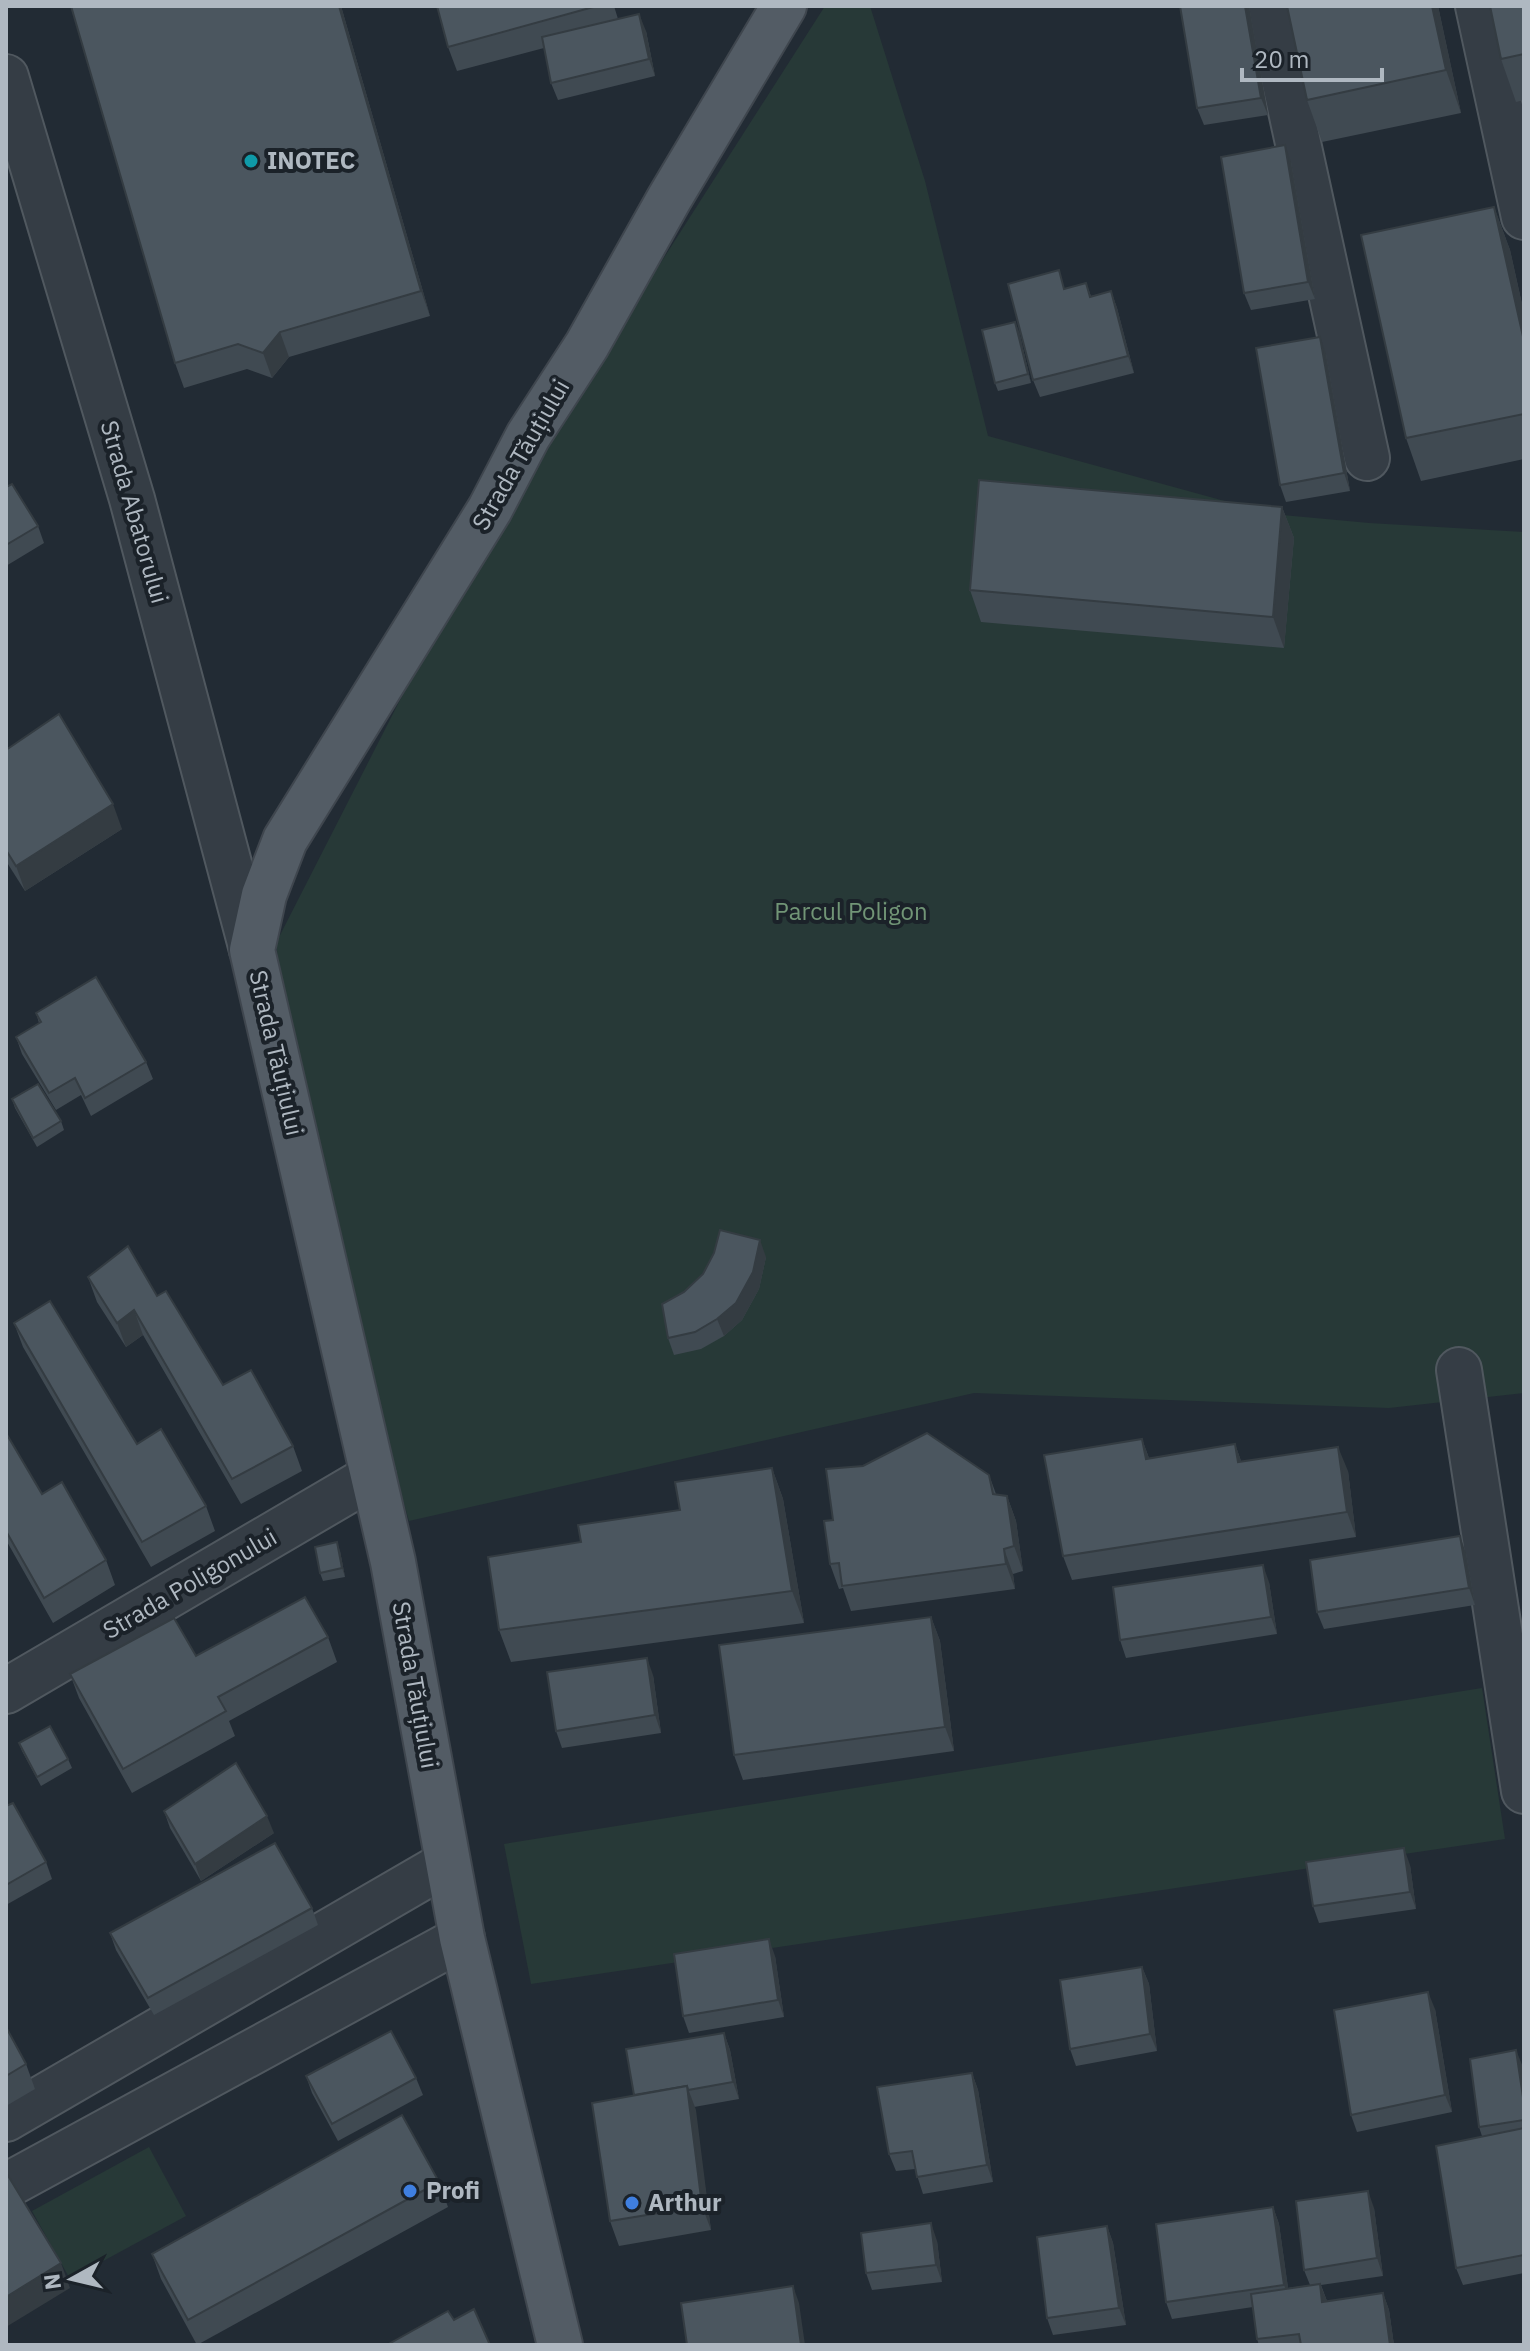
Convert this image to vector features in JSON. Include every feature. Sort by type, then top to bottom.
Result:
[{"type":"main road","name":"Strada Tăuțiului","points":[[560,2345],[462,1938],[393,1562],[252,950],[264,895],[285,840],[484,520],[528,436],[587,345],[669,199],[784,6]]},
{"type":"street","points":[[1268,6],[1367,458]]},
{"type":"street","points":[[1478,6],[1524,217]]},
{"type":"street","name":"Strada Abatorului","points":[[6,77],[132,499],[252,950]]},
{"type":"street","points":[[1459,1370],[1524,1791]]},
{"type":"street","name":"Strada Poligonului","points":[[6,1691],[373,1476]]},
{"type":"street","points":[[6,2119],[447,1863]]},
{"type":"street","points":[[6,2186],[462,1938]]},
{"type":"green space","name":"Parcul Poligon","points":[[825,6],[870,6],[925,181],[988,436],[1272,514],[1524,532],[1524,1393],[1389,1408],[974,1393],[409,1521],[370,1387],[284,1007],[276,943],[400,700],[571,403]]},
{"type":"green space","points":[[1482,1688],[1505,1839],[531,1984],[504,1844]]},
{"type":"green space","points":[[149,2147],[186,2216],[70,2279],[32,2211]]},
{"type":"building","name":"INOTEC","points":[[71,6],[339,6],[421,291],[280,332],[263,353],[238,344],[175,363]]},
{"type":"building","points":[[437,6],[597,6],[448,47]]},
{"type":"building","points":[[1180,6],[1245,6],[1261,98],[1197,108]]},
{"type":"building","points":[[1287,6],[1432,6],[1446,70],[1307,100]]},
{"type":"building","points":[[1490,6],[1524,6],[1524,54],[1501,59]]},
{"type":"building","points":[[639,14],[649,59],[551,83],[542,37]]},
{"type":"building","points":[[1285,145],[1308,282],[1244,293],[1221,157]]},
{"type":"building","points":[[1494,207],[1524,341],[1524,414],[1406,438],[1361,235]]},
{"type":"building","points":[[1059,270],[1064,289],[1086,283],[1090,297],[1111,291],[1128,356],[1033,380],[1008,284]]},
{"type":"building","points":[[1015,322],[1028,374],[995,383],[982,330]]},
{"type":"building","points":[[1320,337],[1344,473],[1280,485],[1256,348]]},
{"type":"building","points":[[979,480],[1282,507],[1273,617],[970,590]]},
{"type":"building","points":[[12,484],[38,526],[6,545],[6,487]]},
{"type":"building","points":[[59,714],[113,804],[16,866],[6,850],[6,750]]},
{"type":"building","points":[[96,977],[146,1062],[85,1098],[75,1078],[49,1093],[16,1037],[41,1022],[36,1013]]},
{"type":"building","points":[[38,1084],[61,1121],[33,1138],[12,1099]]},
{"type":"building","points":[[720,1230],[760,1240],[753,1272],[736,1303],[717,1319],[695,1332],[668,1338],[662,1304],[684,1292],[703,1274],[714,1253]]},
{"type":"building","points":[[128,1246],[157,1296],[166,1291],[223,1385],[251,1370],[293,1446],[232,1479],[134,1310],[117,1323],[88,1277]]},
{"type":"building","points":[[50,1301],[137,1444],[161,1429],[206,1506],[142,1542],[14,1323]]},
{"type":"building","points":[[6,1433],[42,1494],[62,1482],[106,1560],[44,1598],[6,1531]]},
{"type":"building","points":[[927,1433],[989,1475],[993,1494],[1007,1496],[1014,1546],[1004,1549],[1006,1564],[842,1586],[839,1563],[830,1564],[824,1521],[833,1520],[826,1469],[863,1466]]},
{"type":"building","points":[[1142,1439],[1146,1459],[1235,1444],[1238,1462],[1338,1447],[1347,1512],[1063,1556],[1044,1455]]},
{"type":"building","points":[[772,1468],[792,1591],[499,1630],[488,1557],[581,1542],[578,1525],[680,1510],[675,1482]]},
{"type":"building","points":[[1460,1536],[1469,1588],[1317,1612],[1310,1560]]},
{"type":"building","points":[[337,1542],[342,1568],[320,1573],[315,1547]]},
{"type":"building","points":[[1263,1565],[1271,1617],[1120,1640],[1113,1587]]},
{"type":"building","points":[[305,1597],[328,1637],[218,1697],[226,1711],[123,1769],[70,1674],[174,1618],[196,1656]]},
{"type":"building","points":[[931,1617],[945,1727],[734,1755],[719,1645]]},
{"type":"building","points":[[647,1658],[655,1715],[556,1731],[547,1672]]},
{"type":"building","points":[[50,1726],[68,1759],[37,1777],[19,1743]]},
{"type":"building","points":[[236,1763],[267,1816],[195,1864],[164,1811]]},
{"type":"building","points":[[13,1803],[46,1862],[6,1885],[6,1806]]},
{"type":"building","points":[[275,1843],[312,1908],[148,1998],[110,1933]]},
{"type":"building","points":[[1404,1848],[1410,1892],[1313,1906],[1306,1862]]},
{"type":"building","points":[[769,1939],[778,2000],[683,2016],[674,1954]]},
{"type":"building","points":[[1142,1967],[1150,2034],[1070,2049],[1060,1980]]},
{"type":"building","points":[[1428,1992],[1445,2095],[1351,2115],[1334,2010]]},
{"type":"building","points":[[6,2027],[26,2064],[6,2076]]},
{"type":"building","points":[[391,2031],[416,2078],[332,2124],[306,2076]]},
{"type":"building","points":[[724,2033],[733,2082],[634,2095],[626,2049]]},
{"type":"building","points":[[1516,2050],[1524,2120],[1479,2127],[1470,2059]]},
{"type":"building","points":[[972,2073],[987,2165],[917,2177],[912,2151],[889,2154],[877,2087]]},
{"type":"building","points":[[687,2086],[702,2206],[610,2221],[592,2103]]},
{"type":"building","points":[[402,2115],[439,2182],[188,2320],[152,2254]]},
{"type":"building","points":[[1524,2128],[1524,2255],[1456,2268],[1436,2146]]},
{"type":"building","points":[[6,2175],[61,2263],[6,2297]]},
{"type":"building","points":[[1368,2191],[1377,2258],[1304,2270],[1296,2201]]},
{"type":"building","points":[[1273,2207],[1284,2285],[1166,2302],[1156,2224]]},
{"type":"building","points":[[931,2223],[936,2265],[866,2273],[861,2233]]},
{"type":"building","points":[[1107,2226],[1119,2308],[1047,2318],[1037,2237]]},
{"type":"building","points":[[1320,2284],[1322,2302],[1383,2293],[1390,2345],[1301,2345],[1299,2334],[1257,2339],[1251,2294]]},
{"type":"building","points":[[793,2286],[801,2345],[687,2345],[681,2303]]},
{"type":"building","points":[[474,2309],[490,2345],[387,2345],[448,2311],[454,2320]]},
{"type":"place","name":"INOTEC","points":[[251,161]]},
{"type":"place","name":"Profi","points":[[410,2191]]},
{"type":"place","name":"Arthur","points":[[632,2203]]}]
